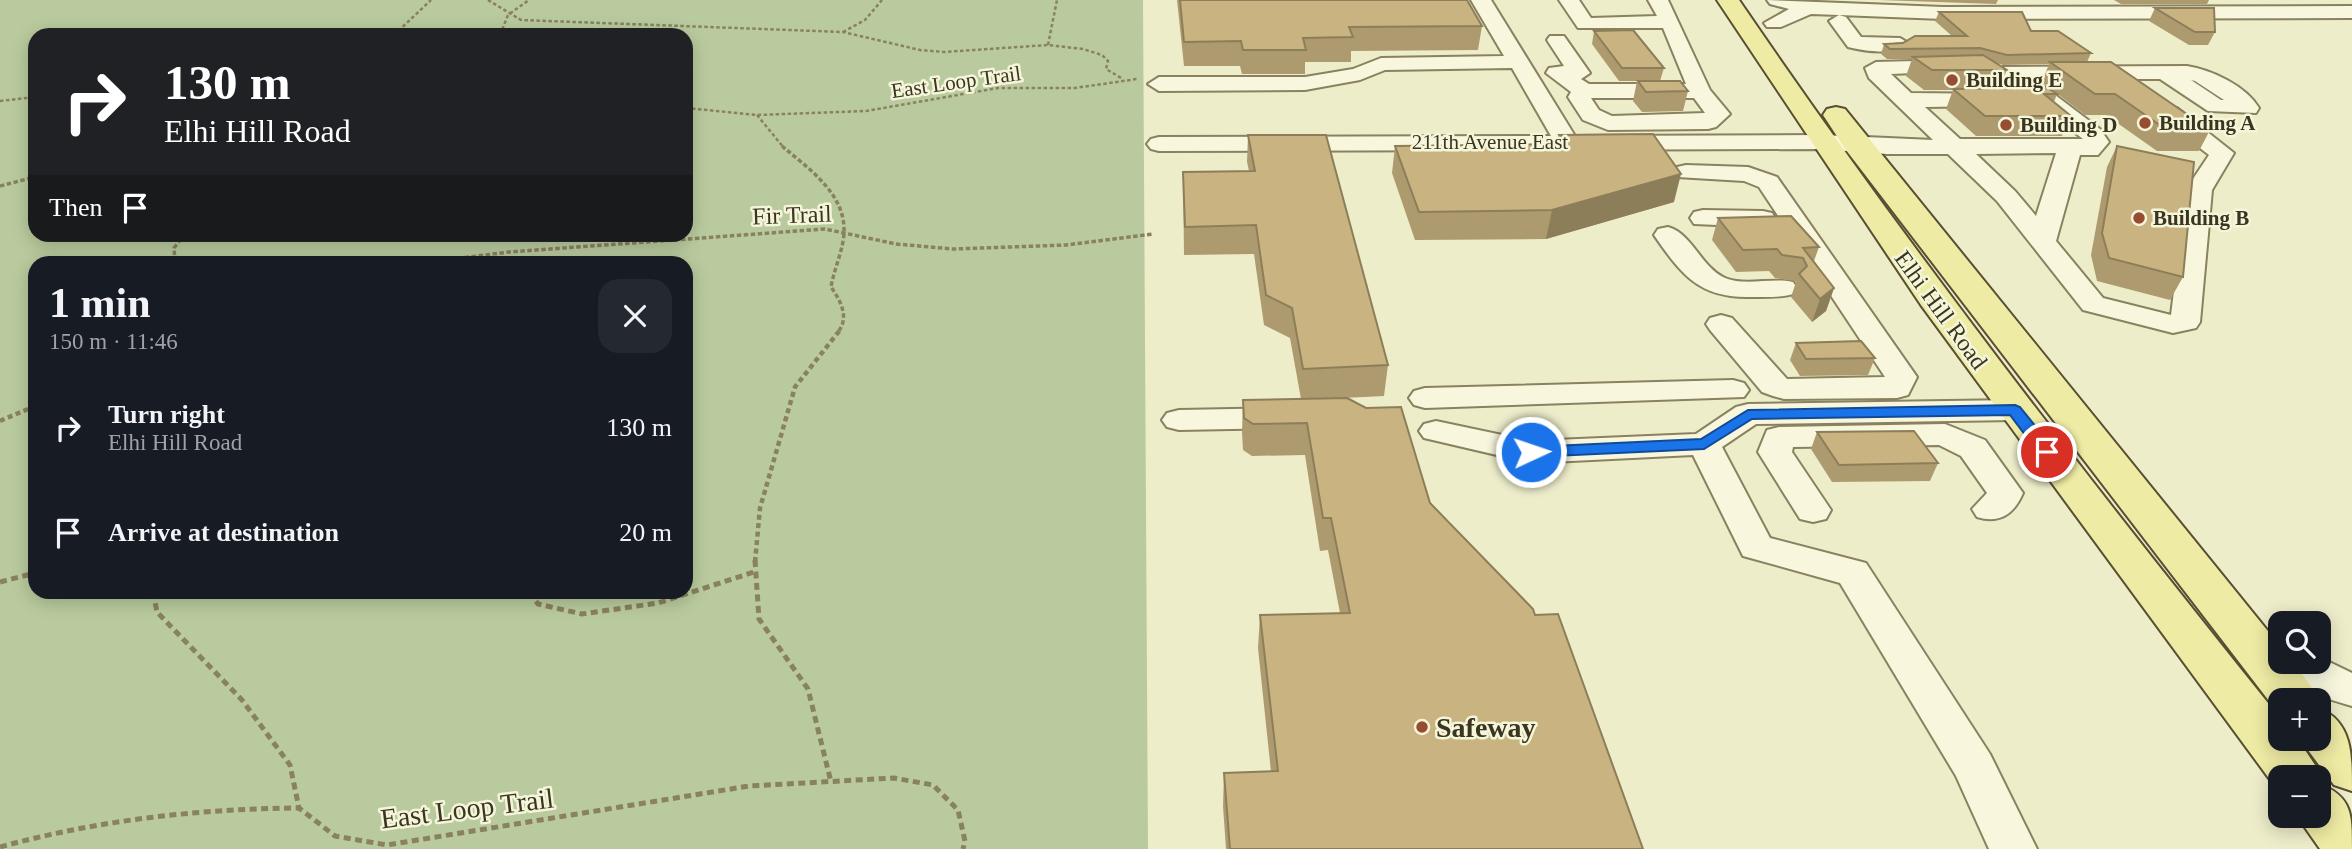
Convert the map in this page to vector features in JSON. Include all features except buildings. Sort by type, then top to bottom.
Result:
[{"type":"main road","name":"Elhi Hill Road","points":[[1728,0],[1883,232],[2015,410],[2288,765]]},
{"type":"main road","points":[[1759,0],[1780,22]]},
{"type":"main road","name":"Elhi Hill Road","points":[[1821,93],[1856,145],[2287,688]]},
{"type":"main road","points":[[2331,743],[2352,770]]},
{"type":"main road","points":[[2331,822],[2352,849]]},
{"type":"street","points":[[1480,0],[1567,142]]},
{"type":"street","points":[[1569,0],[1585,24],[1670,22]]},
{"type":"street","points":[[1557,40],[1579,97],[1591,116],[1608,123],[1708,122],[1718,114],[1695,81],[1658,0]]},
{"type":"street","points":[[2055,0],[2074,13]]},
{"type":"street","points":[[1780,22],[1808,8],[1855,11],[1919,6],[2074,13],[2352,12]]},
{"type":"street","points":[[1653,46],[1679,46]]},
{"type":"street","points":[[1153,81],[1316,83],[1361,73],[1381,64],[1522,68],[1573,79],[1695,81]]},
{"type":"street","points":[[2070,146],[2094,146],[2097,142],[2092,134],[1983,68],[1876,68],[1877,73],[1904,100],[2006,197],[2093,304],[2159,323],[2185,322],[2200,188],[2196,175],[2222,153],[2109,72]]},
{"type":"street","points":[[2037,99],[2011,72],[2165,73]]},
{"type":"street","points":[[1904,100],[2037,99]]},
{"type":"street","name":"211th Avenue East","points":[[1159,144],[1821,142],[1952,147],[2070,146]]},
{"type":"street","points":[[2070,146],[2120,158]]},
{"type":"street","points":[[2042,243],[2070,146]]},
{"type":"street","points":[[1686,172],[1762,177],[1901,377],[1897,388],[1797,390],[1773,385],[1721,324]]},
{"type":"street","points":[[1703,218],[1793,219]]},
{"type":"street","points":[[1668,235],[1699,276],[1713,286],[1725,289],[1839,286]]},
{"type":"street","points":[[1733,390],[1424,415],[1531,452],[1704,444],[1748,414],[2015,410]]},
{"type":"street","points":[[1179,420],[1316,418]]},
{"type":"street","points":[[1813,510],[1775,452],[1779,438],[1945,434],[1973,448],[2005,493],[2001,502],[1990,509]]},
{"type":"street","points":[[1704,444],[1756,547],[1853,573],[1974,767],[2013,849]]},
{"type":"street","points":[[2243,634],[2268,648]]},
{"type":"street","points":[[2314,674],[2352,690]]},
{"type":"path","points":[[401,28],[430,0]]},
{"type":"path","points":[[488,0],[508,15],[521,20],[543,22],[843,32],[920,50],[944,52],[1048,45],[1083,49],[1102,55],[1108,61],[1106,69],[1110,74],[1123,79]]},
{"type":"path","points":[[503,28],[508,15],[529,0]]},
{"type":"path","points":[[843,32],[865,20],[882,0]]},
{"type":"path","points":[[1048,45],[1057,0]]},
{"type":"path","name":"East Loop Trail","points":[[693,109],[757,115],[866,111],[998,88],[1074,88],[1123,79],[1153,81]]},
{"type":"path","points":[[0,101],[28,98]]},
{"type":"path","points":[[757,115],[765,132],[819,177],[836,201],[844,231],[831,286],[843,306],[842,327],[795,387],[760,508],[754,572],[758,619],[808,690],[831,782]]},
{"type":"path","points":[[0,186],[28,179]]},
{"type":"path","name":"Fir Trail","points":[[693,237],[811,230],[844,231],[896,244],[953,248],[1066,245],[1153,234]]},
{"type":"path","name":"Fir Trail","points":[[477,256],[631,242]]},
{"type":"path","points":[[0,421],[28,410]]},
{"type":"path","points":[[693,592],[754,572]]},
{"type":"path","points":[[0,582],[28,575]]},
{"type":"path","points":[[0,847],[50,832],[164,812],[299,808],[290,765],[242,700],[157,612],[154,599]]},
{"type":"path","points":[[534,599],[538,604],[582,614],[670,599]]},
{"type":"path","name":"East Loop Trail","points":[[299,808],[335,836],[387,845],[749,786],[894,778],[933,785],[958,810],[965,841],[963,849]]},
{"type":"green space","points":[[0,0],[1143,0],[1148,849],[0,849]]},
{"type":"place","name":"Building E","points":[[1952,80]]},
{"type":"place","name":"Building A","points":[[2145,123]]},
{"type":"place","name":"Building D","points":[[2006,125]]},
{"type":"place","name":"Building B","points":[[2139,218]]},
{"type":"place","name":"Safeway","points":[[1422,727]]},
{"type":"route","points":[[1531,452],[1704,444],[1748,414],[2015,410],[2047,452]]}]
